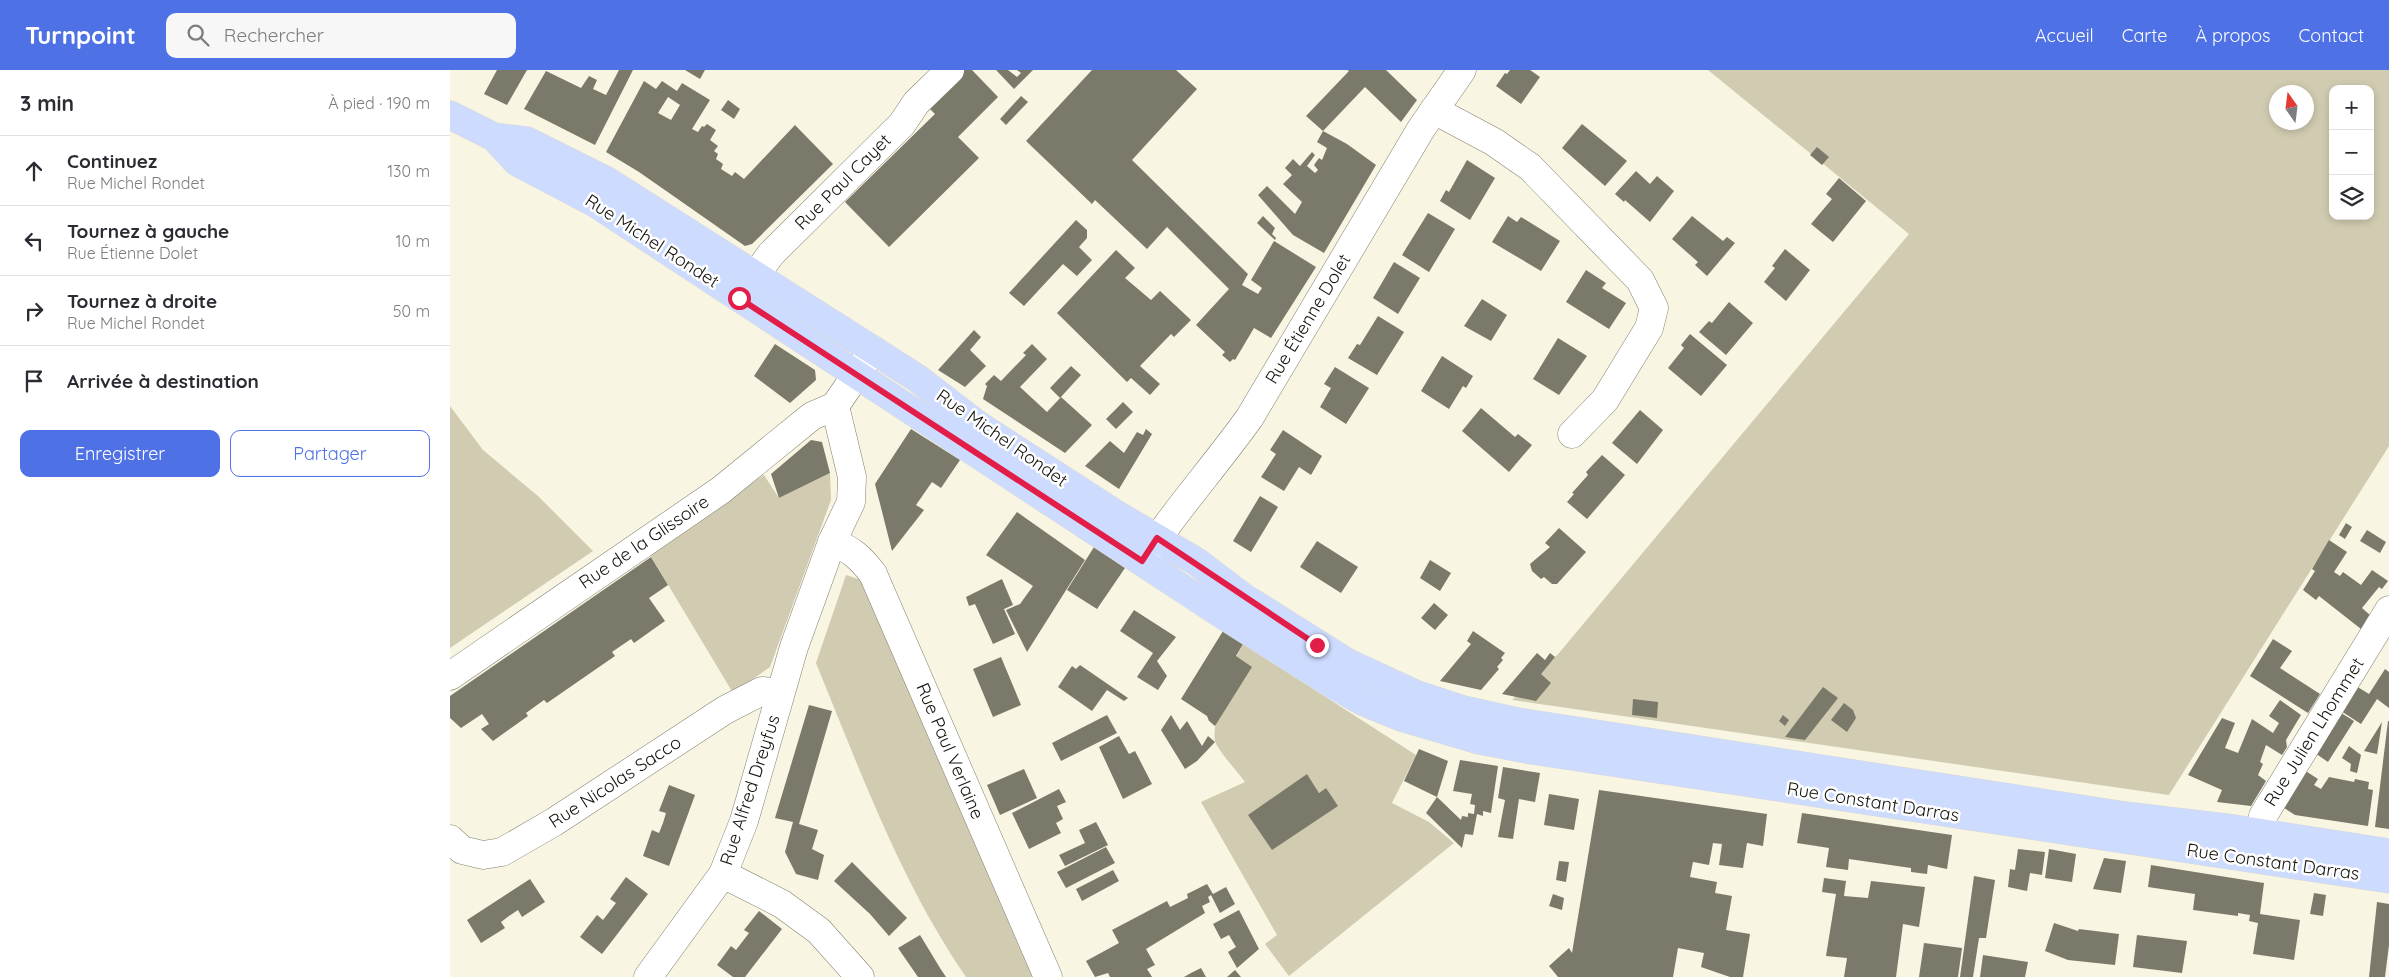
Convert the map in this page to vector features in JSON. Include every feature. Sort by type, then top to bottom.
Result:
[{"type":"main road","points":[[450,116],[494,137],[518,162],[579,179]]},
{"type":"main road","name":"Rue Michel Rondet","points":[[579,179],[755,274],[932,389],[978,425],[1114,513],[1212,573],[1243,598],[1317,645],[1366,673]]},
{"type":"main road","name":"Rue Michel Rondet","points":[[579,179],[739,298],[1230,620],[1362,700]]},
{"type":"main road","name":"Rue Constant Darras","points":[[1366,673],[1415,694],[1464,710],[1518,722],[2116,814],[2260,833],[2389,853]]},
{"type":"main road","name":"Rue Constant Darras","points":[[1362,700],[1401,717],[1443,731],[1531,750],[2389,879]]},
{"type":"street","name":"Rue Paul Cayet","points":[[739,298],[771,254],[902,124],[916,103],[950,70]]},
{"type":"street","name":"Rue Étienne Dolet","points":[[1142,561],[1157,538],[1218,462],[1250,417],[1434,110],[1462,70]]},
{"type":"street","points":[[1434,110],[1494,142],[1530,167],[1640,280],[1654,308],[1649,328],[1606,400],[1572,434]]},
{"type":"street","points":[[836,406],[858,376],[873,350]]},
{"type":"street","name":"Rue Alfred Dreyfus","points":[[836,406],[852,488],[848,513],[832,542],[794,647],[744,821],[723,874],[782,904],[819,931],[860,977]]},
{"type":"street","name":"Rue de la Glissoire","points":[[450,676],[721,490],[812,416],[836,406]]},
{"type":"street","name":"Rue Paul Verlaine","points":[[832,542],[846,547],[861,558],[873,574],[1048,977]]},
{"type":"street","name":"Rue Julien Lhommet","points":[[2258,860],[2263,816],[2389,610]]},
{"type":"street","name":"Rue Nicolas Sacco","points":[[450,838],[462,850],[483,855],[502,852],[554,822],[725,710],[762,691],[780,693]]},
{"type":"street","points":[[648,977],[723,874]]},
{"type":"shaded area","points":[[1708,70],[2389,70],[2389,446],[2169,795],[1512,700],[1559,653],[1909,234]]},
{"type":"shaded area","points":[[450,406],[483,450],[538,496],[593,551],[450,648]]},
{"type":"shaded area","points":[[830,473],[831,500],[770,667],[733,693],[649,553],[764,475],[779,498]]},
{"type":"shaded area","points":[[846,575],[871,583],[1037,977],[966,977],[942,940],[901,864],[865,784],[816,663]]},
{"type":"shaded area","points":[[1243,644],[1416,755],[1392,803],[1429,822],[1454,843],[1289,976],[1265,944],[1277,935],[1201,802],[1245,782],[1224,756],[1215,741],[1219,707]],"holes":[[[1307,774],[1319,793],[1326,788],[1272,849]]]},
{"type":"building","points":[[497,70],[527,70],[507,105],[484,94]]},
{"type":"building","points":[[619,70],[633,70],[595,145],[524,109],[546,71],[581,88],[589,76],[597,80],[593,89],[606,95]]},
{"type":"building","points":[[685,70],[705,70],[700,79]]},
{"type":"building","points":[[962,70],[972,70],[998,97],[958,137],[979,158],[889,247],[845,202],[935,114],[926,105]]},
{"type":"building","points":[[996,70],[1008,70],[1017,77],[1021,73],[1017,70],[1033,70],[1014,89]]},
{"type":"building","points":[[1092,70],[1176,70],[1197,89],[1132,160],[1248,274],[1242,285],[1258,294],[1262,288],[1251,280],[1274,241],[1316,267],[1271,338],[1254,328],[1235,360],[1233,359],[1230,362],[1222,355],[1225,352],[1196,325],[1229,289],[1167,227],[1147,249],[1095,200],[1092,204],[1026,141]]},
{"type":"building","points":[[1347,70],[1386,70],[1417,100],[1401,122],[1365,87],[1323,131],[1306,116],[1349,71]]},
{"type":"building","points":[[1510,70],[1530,70],[1540,77],[1521,104],[1496,86],[1505,73],[1507,74]]},
{"type":"building","points":[[644,81],[656,89],[662,81],[677,91],[682,83],[710,100],[692,129],[698,132],[702,126],[704,127],[707,124],[716,130],[710,140],[718,146],[714,151],[718,154],[716,159],[723,164],[721,169],[732,176],[735,172],[744,179],[795,125],[833,164],[752,244],[745,246],[639,172],[606,152]],"holes":[[[668,97],[680,105],[671,120],[658,113]]]},
{"type":"building","points":[[1021,96],[1028,102],[1006,125],[1000,119]]},
{"type":"building","points":[[728,100],[740,109],[734,119],[721,110]]},
{"type":"building","points":[[1582,124],[1627,161],[1605,186],[1562,148]]},
{"type":"building","points":[[1323,131],[1347,144],[1376,165],[1324,253],[1293,235],[1258,195],[1267,186],[1295,214],[1302,202],[1283,184],[1292,175],[1285,168],[1293,159],[1300,166],[1312,152],[1315,155],[1307,166],[1315,173],[1318,170],[1314,165],[1319,158],[1322,160],[1327,148],[1317,142]]},
{"type":"building","points":[[1817,147],[1829,157],[1822,165],[1810,155]]},
{"type":"building","points":[[1467,160],[1495,178],[1470,220],[1440,201],[1446,190],[1449,192]]},
{"type":"building","points":[[1636,171],[1650,184],[1657,176],[1674,191],[1650,222],[1625,200],[1624,202],[1615,194]]},
{"type":"building","points":[[1839,178],[1866,201],[1833,242],[1811,224],[1832,199],[1826,194]]},
{"type":"building","points":[[1428,213],[1455,229],[1429,272],[1402,255]]},
{"type":"building","points":[[1263,216],[1275,228],[1272,234],[1276,238],[1275,240],[1257,223]]},
{"type":"building","points":[[1508,216],[1517,222],[1521,217],[1560,241],[1541,271],[1492,242]]},
{"type":"building","points":[[1692,216],[1723,241],[1727,237],[1735,243],[1707,276],[1695,265],[1698,262],[1672,239]]},
{"type":"building","points":[[1076,220],[1087,230],[1087,238],[1079,247],[1092,260],[1077,276],[1063,264],[1024,306],[1009,293]]},
{"type":"building","points":[[1785,249],[1810,270],[1786,301],[1764,282],[1775,268],[1772,266]]},
{"type":"building","points":[[1116,250],[1135,268],[1125,278],[1151,300],[1160,291],[1191,320],[1174,337],[1171,334],[1140,366],[1160,384],[1150,395],[1131,378],[1127,382],[1057,313]]},
{"type":"building","points":[[1394,262],[1420,278],[1398,314],[1373,298]]},
{"type":"building","points":[[1586,270],[1606,283],[1602,288],[1626,303],[1609,329],[1566,302]]},
{"type":"building","points":[[1482,299],[1507,315],[1491,341],[1464,326]]},
{"type":"building","points":[[1729,302],[1753,323],[1726,355],[1699,332],[1709,321],[1712,323]]},
{"type":"building","points":[[1378,316],[1404,332],[1377,375],[1348,358],[1357,344],[1360,345]]},
{"type":"building","points":[[974,330],[981,337],[970,350],[986,366],[965,387],[938,370]]},
{"type":"building","points":[[1690,334],[1727,365],[1701,396],[1668,368],[1684,348],[1681,345]]},
{"type":"building","points":[[1558,338],[1587,356],[1559,395],[1533,379]]},
{"type":"building","points":[[775,344],[815,370],[816,380],[790,403],[754,376]]},
{"type":"building","points":[[1032,344],[1047,359],[1020,387],[1047,412],[1061,397],[1092,425],[1065,453],[983,399],[987,386],[985,384],[994,375],[1001,381],[1026,355],[1023,353]]},
{"type":"building","points":[[1442,356],[1473,376],[1466,388],[1463,386],[1449,409],[1421,391]]},
{"type":"building","points":[[1071,366],[1081,375],[1060,398],[1050,388]]},
{"type":"building","points":[[1335,367],[1369,388],[1346,424],[1320,407],[1331,388],[1324,384]]},
{"type":"building","points":[[1123,402],[1133,412],[1116,429],[1106,419]]},
{"type":"building","points":[[1481,408],[1515,437],[1518,434],[1532,445],[1509,472],[1462,431]]},
{"type":"building","points":[[1640,410],[1663,430],[1637,464],[1612,443]]},
{"type":"building","points":[[911,429],[960,460],[941,488],[932,482],[916,505],[924,510],[892,551],[875,484]]},
{"type":"building","points":[[1146,429],[1152,434],[1119,489],[1085,466],[1110,441],[1124,453],[1137,432],[1143,435]]},
{"type":"building","points":[[1283,430],[1322,456],[1311,475],[1299,467],[1284,491],[1261,477],[1276,454],[1270,450]]},
{"type":"building","points":[[811,440],[822,442],[830,473],[779,498],[771,474]]},
{"type":"building","points":[[1602,455],[1625,475],[1587,519],[1567,502],[1574,494],[1572,493],[1588,475],[1586,472]]},
{"type":"building","points":[[1260,496],[1278,507],[1251,552],[1233,541]]},
{"type":"building","points":[[1017,512],[1085,560],[1027,652],[1006,610],[1020,604],[1033,586],[986,555]]},
{"type":"building","points":[[2346,523],[2352,527],[2345,539],[2339,535]]},
{"type":"building","points":[[1559,528],[1586,552],[1557,584],[1552,584],[1544,577],[1541,579],[1532,571],[1530,564],[1550,547],[1545,543]]},
{"type":"building","points":[[2367,530],[2386,542],[2380,553],[2360,541]]},
{"type":"building","points":[[2329,540],[2347,552],[2334,572],[2340,576],[2343,572],[2361,585],[2372,570],[2388,581],[2382,589],[2379,587],[2362,608],[2370,615],[2361,629],[2319,596],[2316,600],[2303,590],[2315,571],[2312,569]]},
{"type":"building","points":[[1317,541],[1358,567],[1341,593],[1300,567]]},
{"type":"building","points":[[1094,547],[1125,568],[1097,609],[1067,590]]},
{"type":"building","points":[[651,557],[668,585],[649,598],[665,621],[634,643],[631,639],[612,652],[615,656],[547,703],[544,700],[526,713],[528,716],[493,741],[481,729],[489,724],[482,714],[461,728],[450,718],[450,696]]},
{"type":"building","points":[[1430,560],[1451,573],[1440,591],[1420,578]]},
{"type":"building","points":[[1002,579],[1013,605],[1004,609],[1015,634],[993,644],[975,604],[969,606],[966,597]]},
{"type":"building","points":[[1434,603],[1448,615],[1435,630],[1421,618]]},
{"type":"building","points":[[1134,610],[1176,637],[1157,661],[1167,676],[1158,690],[1137,677],[1153,653],[1120,631]]},
{"type":"building","points":[[1223,631],[1243,644],[1236,656],[1252,667],[1215,726],[1209,721],[1207,716],[1181,699]]},
{"type":"building","points":[[1473,631],[1505,653],[1501,658],[1503,660],[1497,667],[1499,669],[1481,690],[1440,681],[1471,644],[1467,641]]},
{"type":"building","points":[[2273,639],[2292,651],[2280,668],[2320,694],[2308,713],[2250,676]]},
{"type":"building","points":[[1537,653],[1545,660],[1550,653],[1555,657],[1541,674],[1551,683],[1536,701],[1502,694]]},
{"type":"building","points":[[1001,657],[1021,705],[993,717],[973,669]]},
{"type":"building","points":[[1080,665],[1128,698],[1124,701],[1107,690],[1092,711],[1058,687],[1072,666],[1076,669]]},
{"type":"building","points":[[2385,669],[2389,672],[2389,708],[2377,699],[2361,724],[2341,711],[2356,686],[2369,694]]},
{"type":"building","points":[[1823,687],[1838,698],[1805,740],[1785,737]]},
{"type":"building","points":[[1633,699],[1658,702],[1657,718],[1632,715]]},
{"type":"building","points":[[2280,700],[2301,715],[2286,740],[2287,747],[2282,755],[2266,745],[2260,762],[2263,764],[2258,775],[2266,781],[2251,806],[2217,802],[2222,790],[2188,775],[2222,718],[2235,723],[2225,748],[2238,753],[2252,719],[2273,733],[2279,723],[2269,716]]},
{"type":"building","points":[[1844,703],[1853,710],[1856,718],[1847,732],[1831,720]]},
{"type":"building","points":[[809,705],[832,711],[799,824],[818,830],[812,849],[824,855],[818,880],[796,874],[785,852],[793,822],[775,818]]},
{"type":"building","points":[[2338,711],[2354,721],[2328,762],[2312,751]]},
{"type":"building","points":[[1107,715],[1117,733],[1061,761],[1052,743]]},
{"type":"building","points":[[1171,715],[1180,730],[1187,721],[1202,746],[1208,736],[1215,742],[1197,761],[1185,769],[1161,730]]},
{"type":"building","points":[[1783,715],[1789,720],[1785,726],[1779,721]]},
{"type":"building","points":[[2389,721],[2389,829],[2375,827]]},
{"type":"building","points":[[2382,722],[2377,754],[2364,751]]},
{"type":"building","points":[[1119,736],[1129,754],[1135,751],[1152,784],[1123,799],[1099,747]]},
{"type":"building","points":[[2349,746],[2361,755],[2357,773],[2350,771],[2351,764],[2342,758]]},
{"type":"building","points":[[1419,749],[1448,761],[1437,797],[1404,781]]},
{"type":"building","points":[[1460,760],[1498,766],[1491,813],[1483,811],[1483,816],[1477,814],[1473,835],[1465,834],[1462,848],[1426,813],[1437,797],[1461,820],[1462,816],[1468,817],[1468,813],[1474,814],[1475,805],[1470,804],[1472,794],[1453,791]]},
{"type":"building","points":[[1503,767],[1540,773],[1535,802],[1519,799],[1513,839],[1498,837],[1505,800],[1498,798]]},
{"type":"building","points":[[2301,768],[2318,779],[2314,785],[2321,789],[2329,777],[2354,782],[2355,779],[2369,782],[2368,789],[2373,790],[2368,826],[2295,815],[2278,804]]},
{"type":"building","points":[[1024,769],[1037,798],[1000,815],[987,785]]},
{"type":"building","points":[[1307,774],[1319,793],[1326,788],[1338,806],[1272,850],[1248,815]]},
{"type":"building","points":[[669,785],[695,795],[669,866],[643,856],[652,830],[659,833],[663,823],[666,813],[659,811]]},
{"type":"building","points":[[1059,789],[1066,802],[1057,806],[1063,819],[1056,823],[1061,833],[1029,849],[1012,813]]},
{"type":"building","points":[[1599,790],[1767,814],[1763,846],[1747,843],[1743,868],[1719,865],[1722,844],[1713,843],[1709,865],[1693,862],[1690,877],[1717,882],[1715,893],[1732,896],[1726,930],[1750,934],[1743,977],[1730,977],[1701,967],[1704,953],[1678,948],[1673,977],[1558,977],[1549,966],[1569,948],[1572,953]]},
{"type":"building","points":[[1549,794],[1579,799],[1574,830],[1544,825]]},
{"type":"building","points":[[1802,813],[1952,835],[1947,869],[1928,865],[1927,874],[1911,872],[1911,868],[1849,859],[1848,870],[1826,867],[1829,848],[1797,843]]},
{"type":"building","points":[[1096,822],[1108,845],[1065,866],[1059,855],[1085,843],[1079,830]]},
{"type":"building","points":[[1106,847],[1115,863],[1066,888],[1057,872]]},
{"type":"building","points":[[2018,849],[2045,852],[2042,875],[2030,873],[2027,891],[2008,887],[2010,869],[2015,870]]},
{"type":"building","points":[[2049,849],[2076,854],[2072,882],[2045,878]]},
{"type":"building","points":[[2104,858],[2126,861],[2121,893],[2093,889]]},
{"type":"building","points":[[1559,861],[1569,862],[1566,882],[1556,880]]},
{"type":"building","points":[[852,862],[907,918],[889,936],[870,914],[834,881]]},
{"type":"building","points":[[2151,865],[2264,883],[2260,914],[2300,920],[2294,960],[2253,954],[2258,923],[2249,921],[2250,915],[2238,913],[2238,916],[2193,910],[2195,894],[2148,887]]},
{"type":"building","points":[[1113,870],[1119,881],[1082,901],[1076,889]]},
{"type":"building","points":[[1974,876],[1995,880],[1986,938],[1979,938],[1973,977],[1960,977]]},
{"type":"building","points":[[626,877],[648,894],[602,954],[580,937],[597,915],[603,920],[616,903],[610,899]]},
{"type":"building","points":[[1824,878],[1846,881],[1844,896],[1868,898],[1871,881],[1925,887],[1919,927],[1903,924],[1896,977],[1844,977],[1847,958],[1826,956],[1836,894],[1822,892]]},
{"type":"building","points":[[530,879],[545,902],[522,917],[518,910],[501,922],[505,928],[481,943],[467,920]]},
{"type":"building","points":[[1207,884],[1213,894],[1226,887],[1235,904],[1220,913],[1211,895],[1208,897],[1210,902],[1202,906],[1205,913],[1146,949],[1155,965],[1147,969],[1152,977],[1110,977],[1108,973],[1095,977],[1086,961],[1119,943],[1112,930],[1167,901],[1170,907],[1188,898],[1187,894]]},
{"type":"building","points":[[2314,893],[2326,895],[2323,916],[2310,914]]},
{"type":"building","points":[[1553,894],[1564,898],[1562,910],[1549,906]]},
{"type":"building","points":[[2377,902],[2389,904],[2389,945],[2385,977],[2369,977]]},
{"type":"building","points":[[1239,910],[1259,949],[1237,968],[1228,952],[1236,947],[1229,935],[1221,939],[1213,924]]},
{"type":"building","points":[[759,911],[782,929],[745,977],[733,977],[717,965],[731,946],[736,950],[749,933],[744,930]]},
{"type":"building","points":[[2054,923],[2078,931],[2079,929],[2119,934],[2115,965],[2068,960],[2045,951]]},
{"type":"building","points":[[920,935],[946,977],[918,977],[898,948]]},
{"type":"building","points":[[2137,935],[2187,941],[2182,973],[2133,967]]},
{"type":"building","points":[[1924,943],[1962,948],[1958,977],[1919,977]]},
{"type":"building","points":[[1983,955],[2028,962],[2025,977],[1980,977]]},
{"type":"building","points":[[1201,968],[1206,977],[1184,977],[1191,973]]},
{"type":"building","points":[[1235,970],[1241,977],[1227,977]]},
{"type":"route","points":[[739,298],[1142,561],[1157,538],[1197,562],[1243,598],[1317,645]]}]
